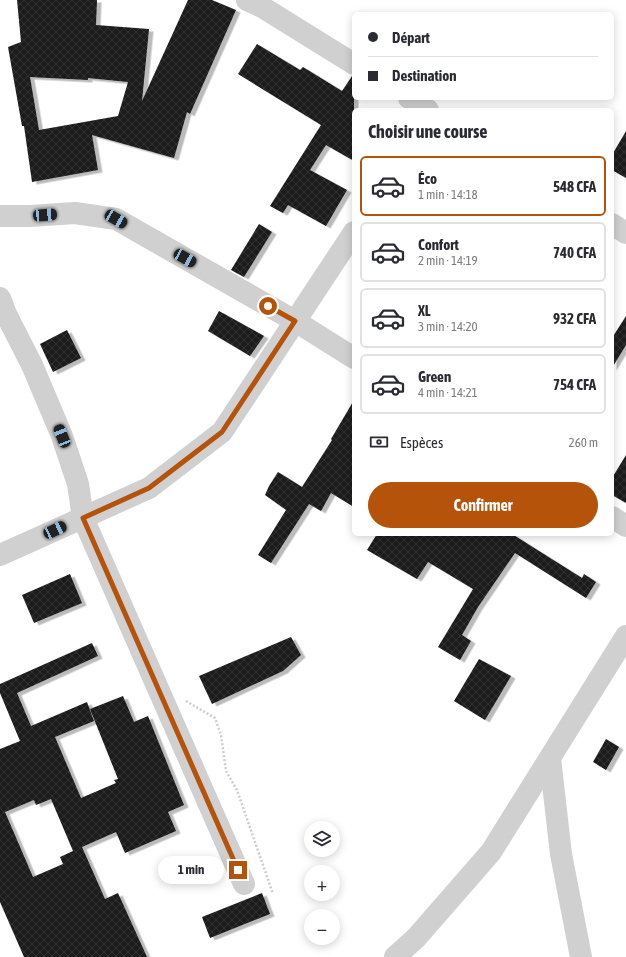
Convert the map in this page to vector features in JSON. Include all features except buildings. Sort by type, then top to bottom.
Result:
[{"type":"street","points":[[246,0],[262,7],[352,63]]},
{"type":"street","points":[[412,100],[425,108]]},
{"type":"street","points":[[0,216],[75,213],[116,219],[295,321],[352,357]]},
{"type":"street","points":[[614,225],[626,232]]},
{"type":"street","points":[[0,555],[149,488],[222,432],[352,235]]},
{"type":"street","points":[[0,298],[6,314],[32,365],[62,436],[78,484],[83,518],[244,884]]},
{"type":"street","points":[[614,518],[626,526]]},
{"type":"street","points":[[395,957],[416,938],[491,852],[626,636]]},
{"type":"street","points":[[550,758],[561,854],[581,957]]},
{"type":"path","points":[[164,702],[186,701],[215,718],[221,735],[226,771],[237,790],[273,894]]},
{"type":"route","points":[[238,870],[83,518],[149,488],[222,432],[295,321],[268,306]]}]
